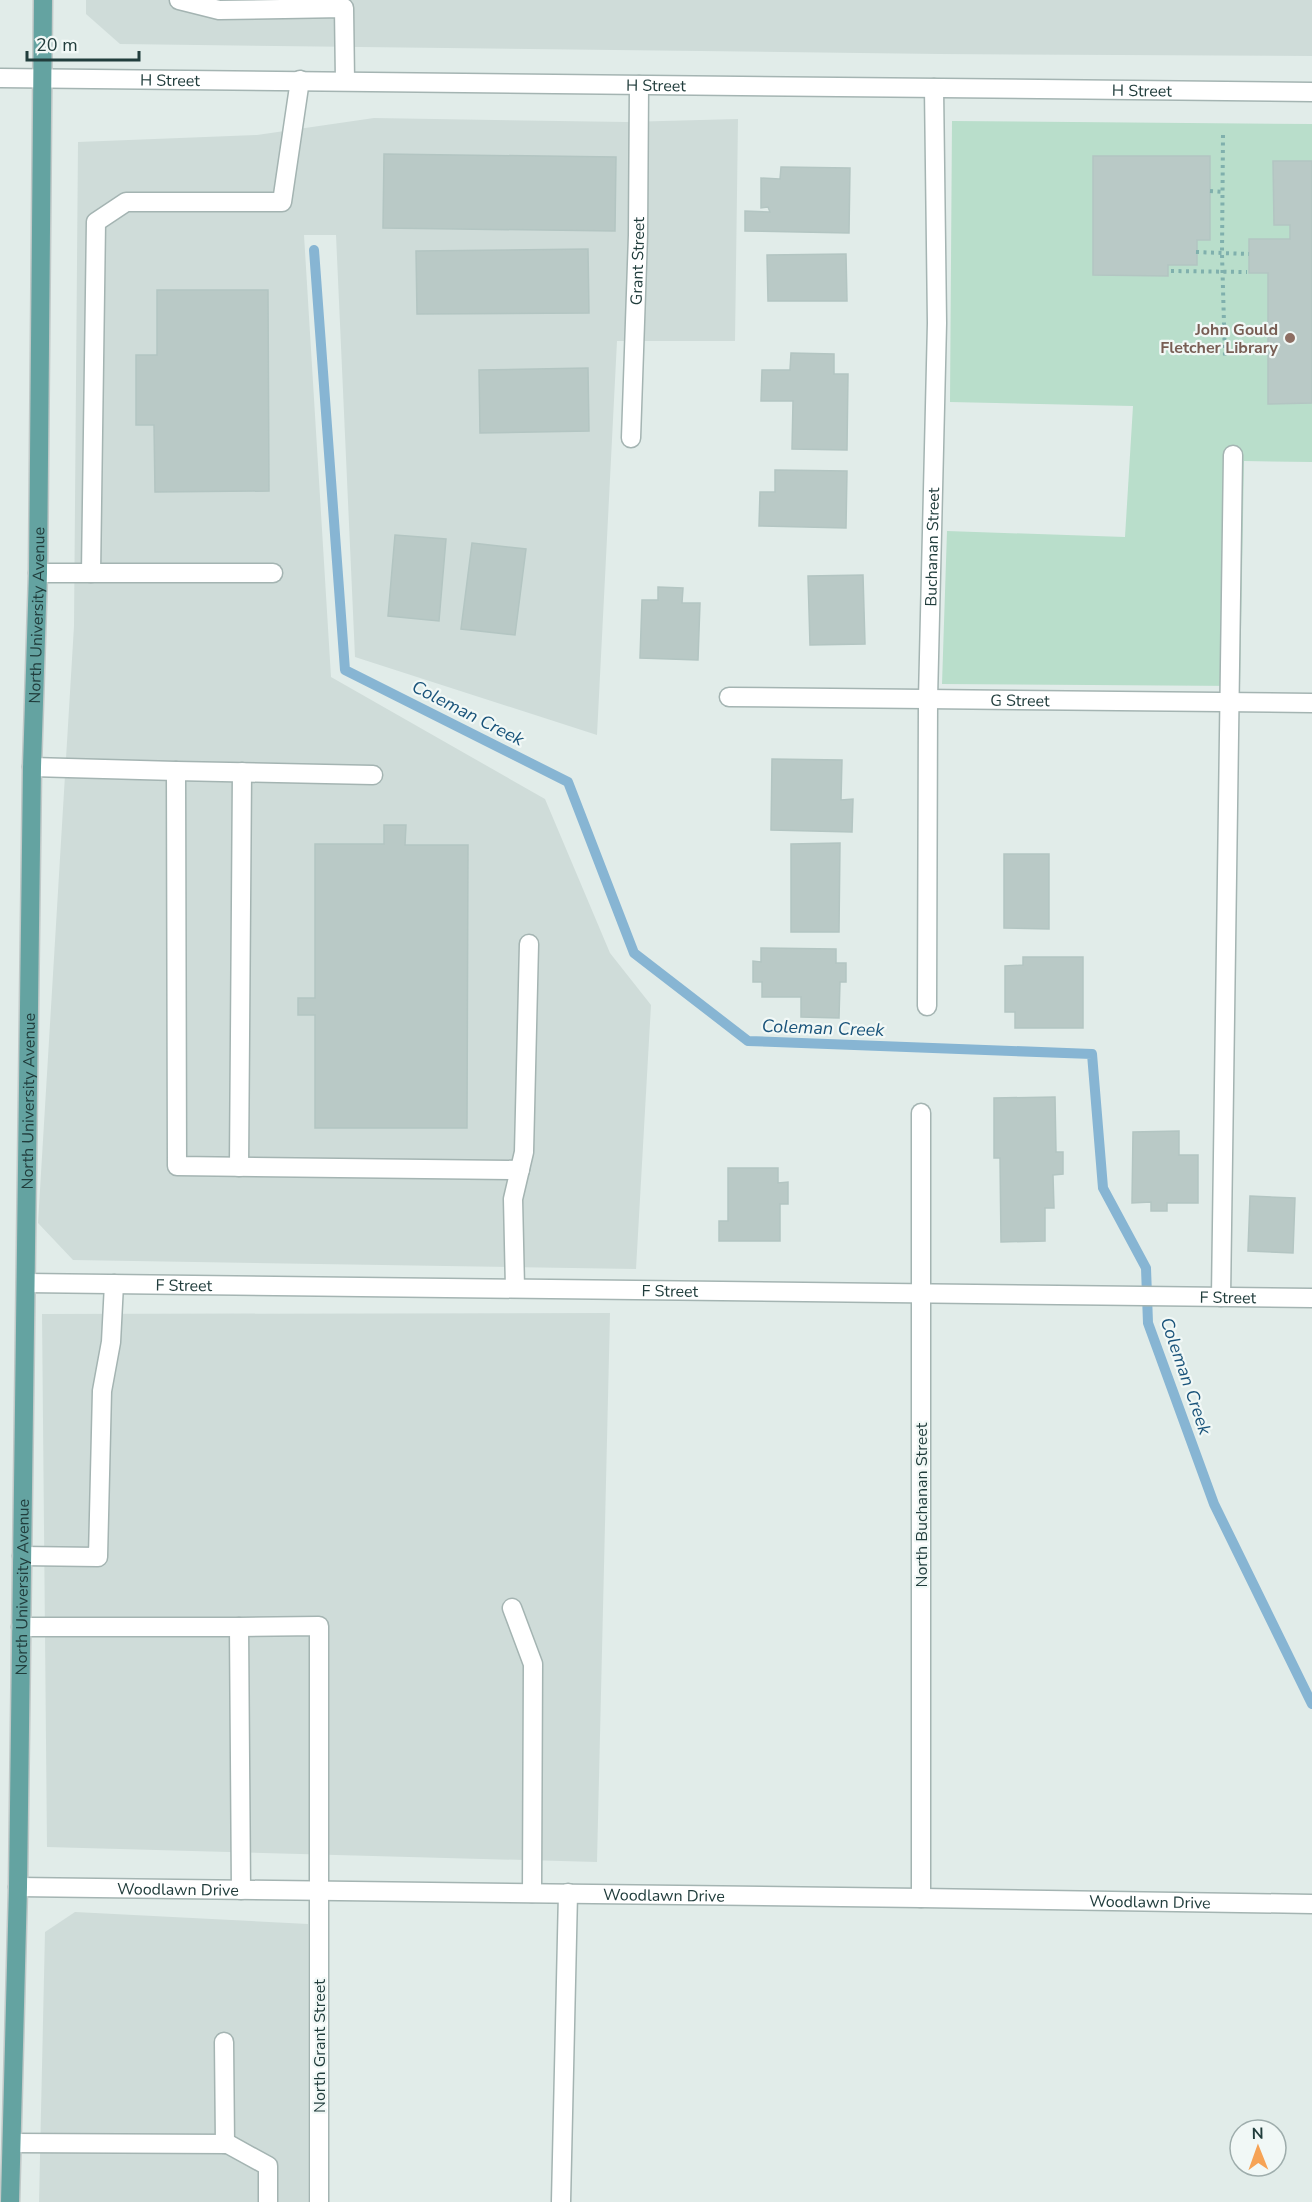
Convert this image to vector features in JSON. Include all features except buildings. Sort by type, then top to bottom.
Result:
[{"type":"main road","name":"North University Avenue","points":[[10,2202],[18,1887],[32,767],[38,573],[43,0]]},
{"type":"street","points":[[179,0],[219,10],[344,8],[345,81]]},
{"type":"street","name":"H Street","points":[[0,78],[1312,92]]},
{"type":"street","points":[[91,573],[96,222],[126,202],[282,202],[300,80]]},
{"type":"street","name":"Grant Street","points":[[631,438],[638,235],[639,85]]},
{"type":"street","name":"Buchanan Street","points":[[927,1006],[928,699],[937,323],[934,88]]},
{"type":"street","points":[[1221,1297],[1233,455]]},
{"type":"street","points":[[38,573],[273,573]]},
{"type":"street","name":"G Street","points":[[729,697],[1312,703]]},
{"type":"street","points":[[32,767],[373,775]]},
{"type":"street","points":[[176,771],[177,1166],[520,1170]]},
{"type":"street","points":[[239,1167],[242,772]]},
{"type":"street","points":[[515,1288],[513,1199],[524,1152],[530,944]]},
{"type":"street","name":"North Buchanan Street","points":[[921,1113],[921,1898]]},
{"type":"street","name":"F Street","points":[[26,1283],[1312,1298]]},
{"type":"street","points":[[22,1556],[98,1557],[102,1391],[111,1342],[114,1284]]},
{"type":"street","points":[[512,1608],[533,1664],[532,1893]]},
{"type":"street","name":"North Grant Street","points":[[239,1627],[319,1626],[319,2202]]},
{"type":"street","points":[[21,1627],[239,1627],[241,1890]]},
{"type":"street","name":"Woodlawn Drive","points":[[18,1887],[1312,1904]]},
{"type":"street","points":[[561,2202],[568,1893]]},
{"type":"street","points":[[224,2042],[225,2144]]},
{"type":"street","points":[[12,2143],[228,2144],[268,2166],[268,2202]]},
{"type":"path","points":[[1223,135],[1222,272],[1225,358]]},
{"type":"path","points":[[1210,191],[1223,192]]},
{"type":"path","points":[[1196,252],[1249,254]]},
{"type":"path","points":[[1171,271],[1247,272]]},
{"type":"shaded area","points":[[86,0],[1312,0],[1312,56],[120,44],[86,14]]},
{"type":"shaded area","points":[[374,118],[626,122],[738,119],[735,341],[617,341],[597,735],[355,657],[336,235],[304,235],[331,677],[545,799],[610,953],[651,1005],[636,1269],[73,1260],[38,1223],[74,626],[78,142],[257,135]]},
{"type":"shaded area","points":[[610,1313],[597,1862],[47,1847],[42,1314]]},
{"type":"shaded area","points":[[75,1912],[308,1924],[308,2202],[39,2202],[45,1932]]},
{"type":"green space","points":[[952,121],[1312,124],[1312,462],[1244,461],[1240,686],[942,684],[947,531],[1125,537],[1133,406],[950,402]]},
{"type":"waterway","name":"Coleman Creek","points":[[314,250],[345,670],[568,782],[634,953],[748,1041],[1092,1054],[1103,1188],[1146,1268],[1148,1323],[1214,1504],[1312,1704]]},
{"type":"place","name":"John Gould Fletcher Library","points":[[1290,338]]}]
